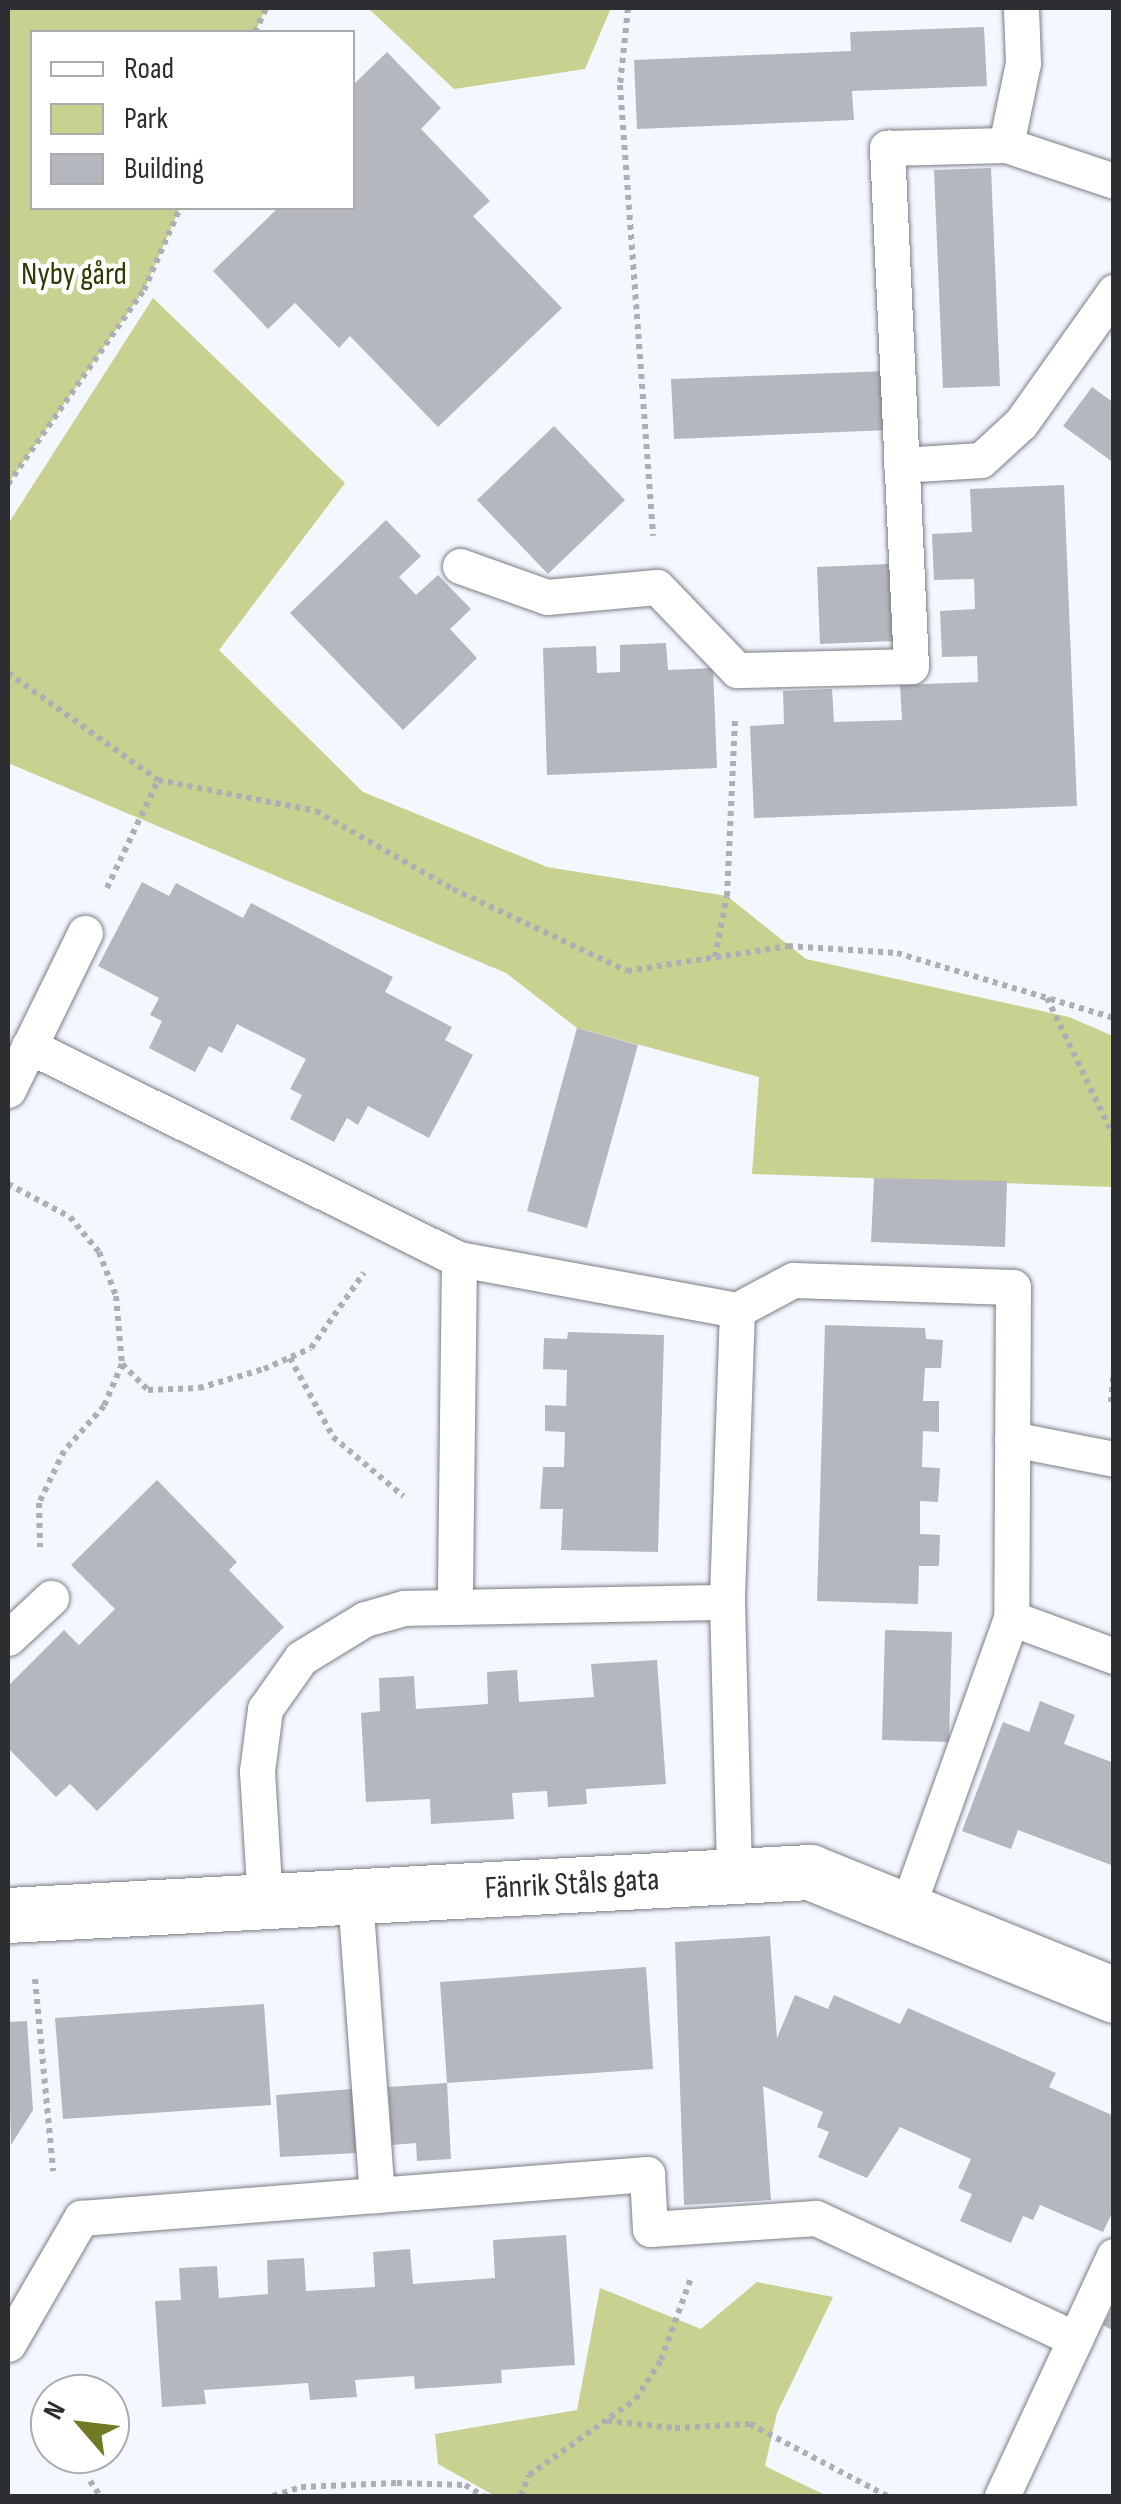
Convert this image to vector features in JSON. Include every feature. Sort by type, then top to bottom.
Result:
[{"type":"street","name":"Fänrik Ståls gata","points":[[8,1915],[810,1872],[1114,1995]]},
{"type":"lane","points":[[1006,145],[1024,63],[1020,8]]},
{"type":"lane","points":[[460,566],[548,597],[657,587],[738,670],[910,666],[887,148],[1006,145],[1114,181]]},
{"type":"lane","points":[[901,465],[980,460],[1021,423],[1114,292]]},
{"type":"lane","points":[[8,1090],[85,934]]},
{"type":"lane","points":[[30,1046],[459,1259],[738,1310],[793,1280],[1013,1286],[1010,1618],[906,1911]]},
{"type":"lane","points":[[455,1607],[459,1259]]},
{"type":"lane","points":[[734,1876],[726,1602],[738,1310]]},
{"type":"lane","points":[[1012,1439],[1114,1459]]},
{"type":"lane","points":[[8,1638],[51,1598]]},
{"type":"lane","points":[[265,1902],[257,1771],[265,1709],[301,1658],[365,1619],[404,1608],[726,1602]]},
{"type":"lane","points":[[1010,1618],[1114,1656]]},
{"type":"lane","points":[[356,1897],[377,2195]]},
{"type":"lane","points":[[8,2344],[81,2218],[648,2174],[650,2229],[816,2218],[1074,2339]]},
{"type":"lane","points":[[1002,2496],[1114,2256]]},
{"type":"path","points":[[628,8],[620,85],[657,587]]},
{"type":"path","points":[[8,484],[144,290],[179,210]]},
{"type":"path","points":[[715,957],[727,896],[738,670]]},
{"type":"path","points":[[8,673],[158,780],[316,811],[453,890],[627,970],[788,946],[897,953],[1114,1018]]},
{"type":"path","points":[[85,934],[158,780]]},
{"type":"path","points":[[1046,996],[1114,1136]]},
{"type":"path","points":[[8,1184],[70,1217],[99,1252],[116,1296],[122,1364],[104,1406],[64,1450],[39,1503],[51,1598]]},
{"type":"path","points":[[122,1364],[148,1390],[198,1388],[311,1348],[342,1312],[390,1225]]},
{"type":"path","points":[[290,1357],[332,1437],[375,1479],[419,1506],[456,1513]]},
{"type":"path","points":[[21,1976],[54,1974]]},
{"type":"path","points":[[34,1975],[54,2184],[81,2218]]},
{"type":"path","points":[[522,2496],[530,2476],[636,2398],[661,2360],[689,2297],[696,2226]]},
{"type":"path","points":[[606,2420],[675,2428],[750,2424],[887,2496]]},
{"type":"path","points":[[90,2480],[100,2496]]},
{"type":"path","points":[[273,2496],[301,2488],[397,2483],[465,2485],[482,2496]]},
{"type":"green space","name":"Nyby gård","points":[[8,8],[266,8],[256,30],[30,30],[30,210],[179,210],[144,290],[8,484]]},
{"type":"green space","points":[[368,8],[611,8],[585,69],[454,89]]},
{"type":"green space","points":[[153,298],[345,483],[219,650],[363,792],[547,867],[727,896],[806,959],[1069,1017],[1113,1036],[1113,1187],[752,1174],[759,1077],[577,1028],[506,973],[8,763],[8,524]]},
{"type":"green space","points":[[757,2282],[833,2297],[777,2413],[765,2466],[827,2496],[495,2496],[438,2464],[435,2434],[577,2410],[600,2288],[701,2329]]},
{"type":"building","points":[[984,27],[987,86],[852,91],[854,120],[637,129],[634,60],[851,51],[850,32]]},
{"type":"building","points":[[387,52],[441,108],[421,129],[490,201],[473,216],[562,308],[438,427],[350,336],[339,348],[295,303],[268,329],[213,271],[276,210],[355,210],[355,83]]},
{"type":"building","points":[[991,168],[1000,386],[943,388],[934,170]]},
{"type":"building","points":[[887,371],[889,430],[674,439],[671,379]]},
{"type":"building","points":[[1092,387],[1114,403],[1114,463],[1063,426]]},
{"type":"building","points":[[554,426],[625,500],[548,574],[477,500]]},
{"type":"building","points":[[1064,485],[1077,806],[754,818],[750,726],[784,724],[783,691],[832,689],[834,722],[902,720],[900,685],[978,682],[977,656],[942,657],[940,611],[975,609],[974,579],[934,580],[932,534],[972,532],[970,489]]},
{"type":"building","points":[[386,520],[421,556],[399,577],[416,595],[438,575],[471,609],[450,629],[477,658],[403,730],[290,613]]},
{"type":"building","points":[[889,564],[893,641],[820,644],[817,567]]},
{"type":"building","points":[[666,643],[668,670],[713,668],[717,768],[547,775],[543,648],[596,646],[597,673],[620,672],[620,645]]},
{"type":"building","points":[[142,882],[169,896],[176,883],[243,918],[251,903],[393,977],[385,992],[452,1027],[445,1040],[473,1055],[429,1138],[368,1106],[358,1125],[347,1118],[334,1142],[290,1119],[302,1095],[290,1089],[306,1059],[237,1024],[222,1053],[209,1046],[195,1072],[149,1048],[162,1021],[150,1015],[159,998],[98,966]]},
{"type":"building","points":[[577,1028],[638,1045],[587,1228],[527,1211]]},
{"type":"building","points":[[874,1178],[1007,1181],[1005,1247],[871,1242]]},
{"type":"building","points":[[825,1325],[925,1328],[926,1339],[943,1340],[941,1368],[925,1368],[923,1401],[939,1401],[939,1432],[923,1431],[922,1467],[940,1468],[938,1502],[920,1501],[920,1534],[940,1535],[939,1566],[919,1566],[918,1604],[817,1601]]},
{"type":"building","points":[[568,1332],[664,1335],[658,1552],[561,1550],[563,1509],[540,1509],[543,1467],[564,1467],[565,1432],[545,1431],[545,1405],[566,1406],[567,1370],[543,1369],[544,1338],[567,1339]]},
{"type":"building","points":[[157,1480],[237,1562],[229,1570],[284,1627],[97,1811],[70,1784],[56,1797],[8,1748],[8,1686],[64,1630],[79,1645],[115,1609],[71,1565]]},
{"type":"building","points":[[885,1630],[952,1632],[949,1742],[882,1740]]},
{"type":"building","points":[[657,1660],[666,1784],[586,1789],[587,1804],[548,1807],[547,1791],[512,1793],[514,1819],[431,1824],[430,1799],[366,1802],[361,1713],[380,1711],[379,1678],[414,1676],[416,1709],[488,1704],[487,1672],[517,1670],[519,1702],[594,1697],[591,1664]]},
{"type":"building","points":[[1040,1701],[1075,1715],[1064,1744],[1114,1763],[1114,1866],[1018,1830],[1011,1849],[962,1831],[1003,1722],[1029,1732]]},
{"type":"building","points":[[770,1936],[777,2038],[795,1995],[828,2009],[834,1995],[900,2024],[908,2008],[1056,2073],[1049,2087],[1114,2116],[1114,2209],[1103,2232],[1040,2205],[1033,2220],[1023,2216],[1011,2243],[960,2221],[972,2194],[958,2188],[971,2159],[900,2127],[867,2178],[818,2157],[829,2132],[817,2127],[823,2112],[763,2086],[771,2200],[684,2205],[675,1942]]},
{"type":"building","points":[[646,1967],[653,2069],[447,2083],[440,1982]]},
{"type":"building","points":[[264,2004],[271,2105],[63,2119],[55,2018]]},
{"type":"building","points":[[27,2021],[33,2110],[11,2145],[8,2022]]},
{"type":"building","points":[[447,2083],[451,2159],[417,2161],[416,2143],[392,2145],[388,2087]]},
{"type":"building","points":[[352,2089],[357,2153],[280,2157],[276,2095]]},
{"type":"building","points":[[566,2235],[575,2365],[501,2370],[502,2383],[415,2389],[414,2376],[355,2380],[357,2397],[310,2400],[308,2383],[204,2390],[206,2404],[162,2407],[155,2301],[181,2300],[179,2268],[217,2266],[219,2298],[268,2294],[267,2260],[304,2258],[306,2291],[375,2287],[373,2252],[410,2249],[413,2284],[495,2278],[493,2240]]},
{"type":"building","points":[[1114,2306],[1114,2331],[1103,2325]]}]
